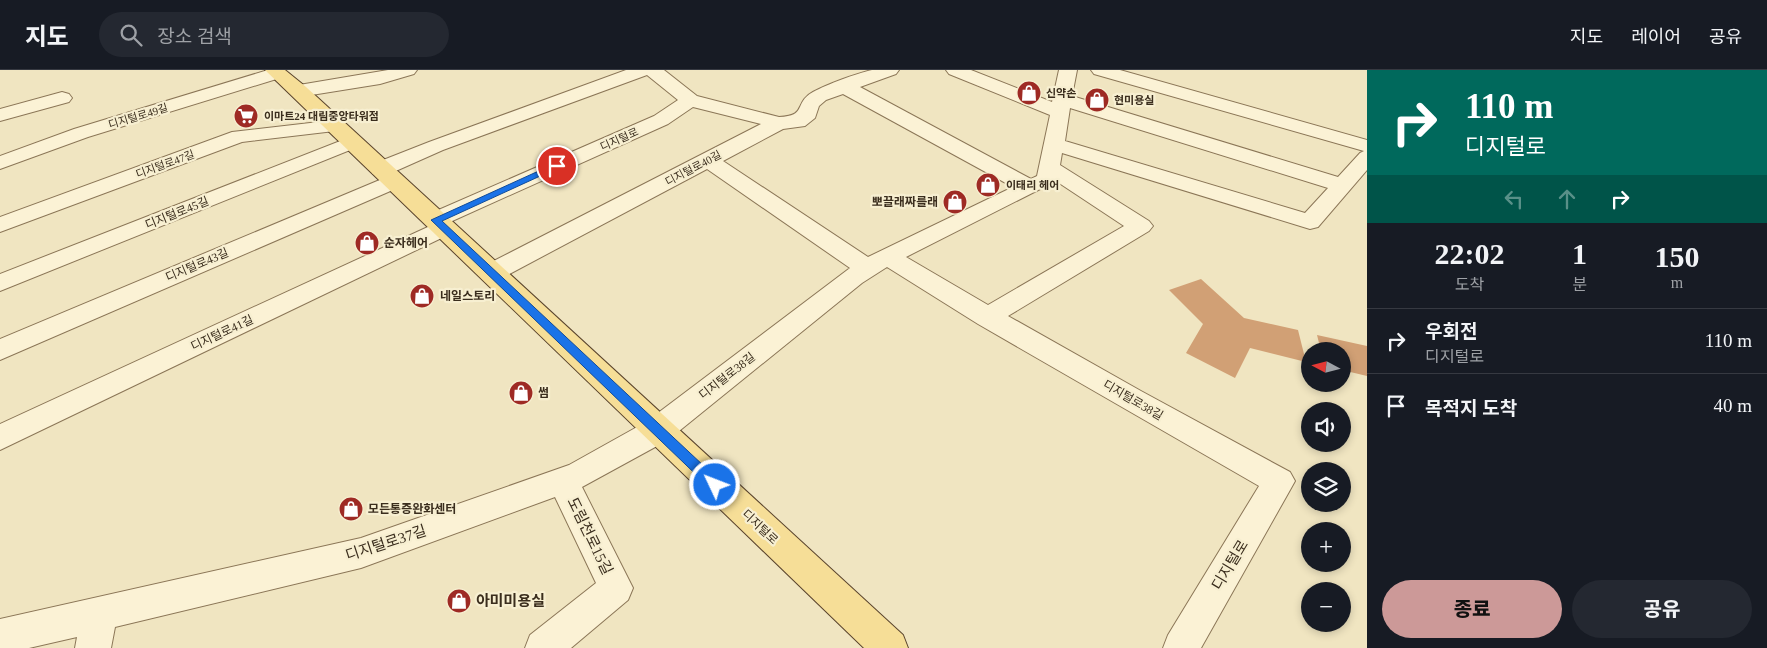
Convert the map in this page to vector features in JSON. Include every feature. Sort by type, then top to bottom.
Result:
[{"type":"main road","name":"디지털로","points":[[275,71],[345,134],[657,431],[890,648]]},
{"type":"street","points":[[240,70],[275,71]]},
{"type":"street","points":[[299,91],[380,78],[408,70]]},
{"type":"street","points":[[387,175],[436,146],[643,70]]},
{"type":"street","points":[[653,70],[690,100],[779,123]]},
{"type":"street","name":"디지털로40길","points":[[491,273],[779,123],[798,122],[808,114],[810,104],[819,96],[890,70]]},
{"type":"street","points":[[955,70],[1061,105],[1353,180]]},
{"type":"street","name":"디지털로38길","points":[[657,431],[852,277],[877,262],[1047,179],[1068,70]]},
{"type":"street","points":[[1100,70],[1367,146]]},
{"type":"street","name":"디지털로49길","points":[[0,163],[81,133],[275,71]]},
{"type":"street","points":[[845,87],[1030,187]]},
{"type":"street","points":[[0,115],[62,98]]},
{"type":"street","name":"디지털로","points":[[440,224],[661,120],[690,100]]},
{"type":"street","name":"디지털로47길","points":[[0,225],[239,136],[345,134]]},
{"type":"street","name":"디지털로45길","points":[[0,283],[345,134]]},
{"type":"street","points":[[1051,156],[1310,222],[1353,180],[1367,158]]},
{"type":"street","points":[[987,316],[1141,226],[1051,156]]},
{"type":"street","name":"디지털로38길","points":[[708,160],[877,262],[987,316],[1205,442],[1279,481]]},
{"type":"street","name":"디지털로43길","points":[[0,350],[387,175]]},
{"type":"street","name":"디지털로41길","points":[[0,438],[440,224]]},
{"type":"street","name":"디지털로37길","points":[[0,638],[361,553],[580,474],[657,431]]},
{"type":"street","name":"도림천로15길","points":[[543,648],[616,588],[563,480]]},
{"type":"street","name":"디지털로","points":[[1181,648],[1279,481]]},
{"type":"street","points":[[93,648],[100,614]]},
{"type":"building","points":[[1201,279],[1244,318],[1298,330],[1301,342],[1301,361],[1250,348],[1235,378],[1186,353],[1203,324],[1169,290]]},
{"type":"building","points":[[1317,335],[1349,342],[1319,342]]},
{"type":"building","points":[[1351,342],[1367,346],[1367,376],[1351,372]]},
{"type":"place","name":"신약손","points":[[1029,93]]},
{"type":"place","name":"현미용실","points":[[1097,100]]},
{"type":"place","name":"이마트24 대림중앙타워점","points":[[246,116]]},
{"type":"place","name":"이태리 헤어","points":[[988,185]]},
{"type":"place","name":"뽀끌래짜를래","points":[[955,202]]},
{"type":"place","name":"순자헤어","points":[[367,243]]},
{"type":"place","name":"네일스토리","points":[[422,296]]},
{"type":"place","name":"썸","points":[[521,393]]},
{"type":"place","name":"모든통증완화센터","points":[[351,509]]},
{"type":"place","name":"아미미용실","points":[[459,601]]},
{"type":"route","points":[[557,166],[435,220],[715,485]]}]
